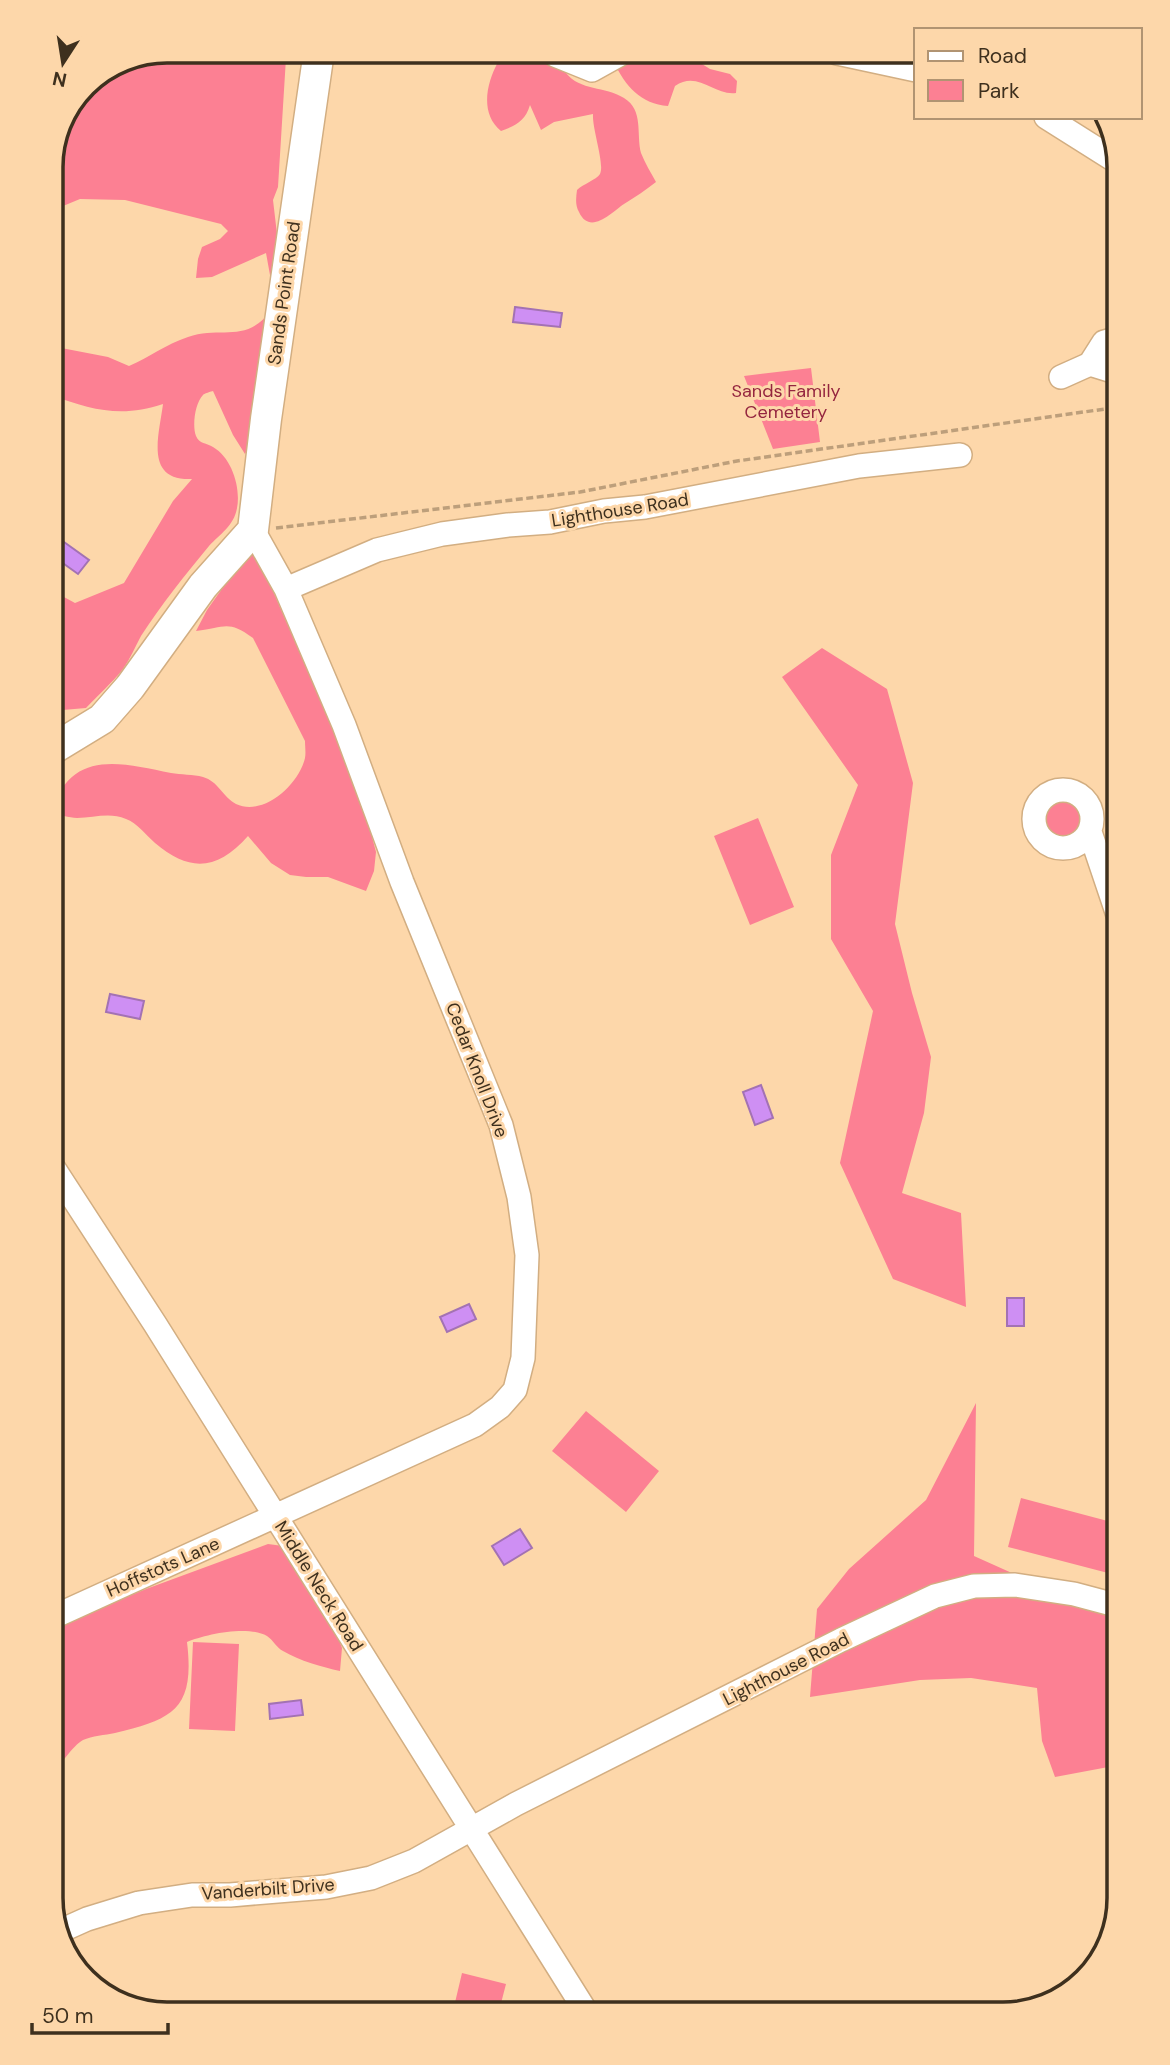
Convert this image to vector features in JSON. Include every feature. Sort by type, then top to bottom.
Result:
[{"type":"main road","name":"Sands Point Road","points":[[253,530],[317,63]]},
{"type":"main road","points":[[63,743],[102,719],[130,687],[203,586],[253,530]]},
{"type":"street","points":[[575,63],[592,70],[605,63]]},
{"type":"street","points":[[883,63],[914,70]]},
{"type":"street","points":[[1049,119],[1106,155]]},
{"type":"street","points":[[1061,377],[1090,364],[1107,341]]},
{"type":"street","points":[[1090,364],[1107,369]]},
{"type":"street","name":"Lighthouse Road","points":[[286,589],[377,550],[442,534],[550,522],[604,511],[645,507],[859,466],[960,455]]},
{"type":"street","points":[[253,530],[286,589]]},
{"type":"street","name":"Cedar Knoll Drive","points":[[275,1516],[475,1425],[500,1408],[514,1390],[523,1358],[527,1255],[519,1197],[501,1125],[402,881],[344,725],[286,589]]},
{"type":"street","points":[[1090,832],[1107,882]]},
{"type":"street","name":"Middle Neck Road","points":[[63,1183],[579,2002]]},
{"type":"street","name":"Hoffstots Lane","points":[[63,1613],[275,1516]]},
{"type":"street","name":"Lighthouse Road","points":[[471,1829],[841,1640],[935,1596],[974,1586],[1015,1585],[1074,1594],[1107,1603]]},
{"type":"street","name":"Vanderbilt Drive","points":[[68,1927],[139,1903],[192,1895],[230,1895],[326,1887],[372,1878],[414,1861],[471,1829]]},
{"type":"path","points":[[253,530],[580,492],[737,461],[1107,409]]},
{"type":"green space","points":[[286,63],[278,187],[273,200],[282,252],[272,286],[266,253],[212,277],[196,278],[202,247],[220,239],[228,231],[221,224],[125,200],[80,199],[63,206],[63,161],[67,140],[74,121],[91,98],[98,98],[99,89],[115,77],[154,64]]},
{"type":"green space","points":[[498,63],[611,63],[579,73],[566,73],[578,83],[617,94],[630,103],[637,116],[641,153],[656,182],[601,220],[589,222],[584,219],[576,201],[577,190],[598,176],[601,169],[593,114],[554,122],[541,130],[530,105],[520,122],[501,131],[494,124],[488,107],[490,80]]},
{"type":"green space","points":[[615,63],[700,63],[710,69],[730,74],[737,81],[736,93],[720,91],[699,82],[683,82],[675,86],[668,106],[642,98],[623,79]]},
{"type":"green space","points":[[272,309],[252,439],[245,454],[213,391],[203,395],[195,415],[197,439],[220,452],[234,474],[238,500],[233,520],[165,602],[141,636],[123,669],[110,684],[86,708],[63,710],[63,596],[75,603],[124,583],[173,501],[192,479],[177,478],[167,473],[161,465],[158,442],[163,404],[134,411],[120,411],[93,408],[63,399],[63,348],[108,357],[129,366],[188,337],[243,331],[262,320]]},
{"type":"green space","name":"Sands Family Cemetery","points":[[811,368],[820,442],[773,449],[744,376]]},
{"type":"green space","points":[[253,545],[360,791],[376,852],[374,871],[366,891],[328,877],[290,875],[271,863],[248,836],[226,856],[203,864],[192,863],[168,853],[138,826],[126,819],[63,816],[63,787],[70,778],[84,769],[99,765],[133,766],[203,777],[213,782],[231,801],[247,807],[269,802],[279,796],[296,778],[305,758],[305,741],[253,638],[231,627],[196,631],[207,610]]},
{"type":"green space","points":[[822,648],[887,689],[913,783],[895,924],[931,1057],[924,1113],[902,1193],[961,1213],[966,1307],[893,1279],[840,1163],[873,1011],[831,939],[831,855],[858,785],[782,677]]},
{"type":"green space","points":[[1064,797],[1080,804],[1087,820],[1080,836],[1064,843],[1048,836],[1041,820],[1048,804]]},
{"type":"green space","points":[[758,818],[794,907],[750,925],[714,836]]},
{"type":"green space","points":[[976,1403],[974,1556],[1107,1616],[1107,1767],[1055,1777],[1042,1741],[1037,1688],[971,1678],[920,1680],[810,1697],[817,1609],[849,1569],[926,1500]]},
{"type":"green space","points":[[586,1411],[659,1471],[626,1512],[552,1451]]},
{"type":"green space","points":[[1021,1498],[1107,1521],[1107,1573],[1008,1547]]},
{"type":"green space","points":[[268,1544],[283,1546],[333,1623],[342,1648],[340,1671],[290,1655],[267,1636],[259,1633],[227,1632],[195,1639],[187,1642],[187,1682],[176,1707],[152,1722],[83,1740],[63,1761],[63,1623]]},
{"type":"green space","points":[[193,1642],[239,1644],[235,1731],[189,1729]]},
{"type":"green space","points":[[462,1973],[506,1984],[501,2002],[455,2002]]},
{"type":"shaded area","points":[[515,307],[562,313],[560,327],[513,322]]},
{"type":"shaded area","points":[[63,543],[89,560],[78,574],[63,563]]},
{"type":"shaded area","points":[[110,994],[144,1001],[140,1019],[106,1012]]},
{"type":"shaded area","points":[[761,1085],[773,1118],[755,1125],[743,1092]]},
{"type":"shaded area","points":[[1007,1298],[1024,1298],[1024,1326],[1007,1326]]},
{"type":"shaded area","points":[[469,1304],[476,1319],[447,1332],[440,1317]]},
{"type":"shaded area","points":[[520,1529],[532,1548],[504,1565],[492,1546]]},
{"type":"shaded area","points":[[301,1700],[303,1715],[270,1719],[269,1704]]}]
